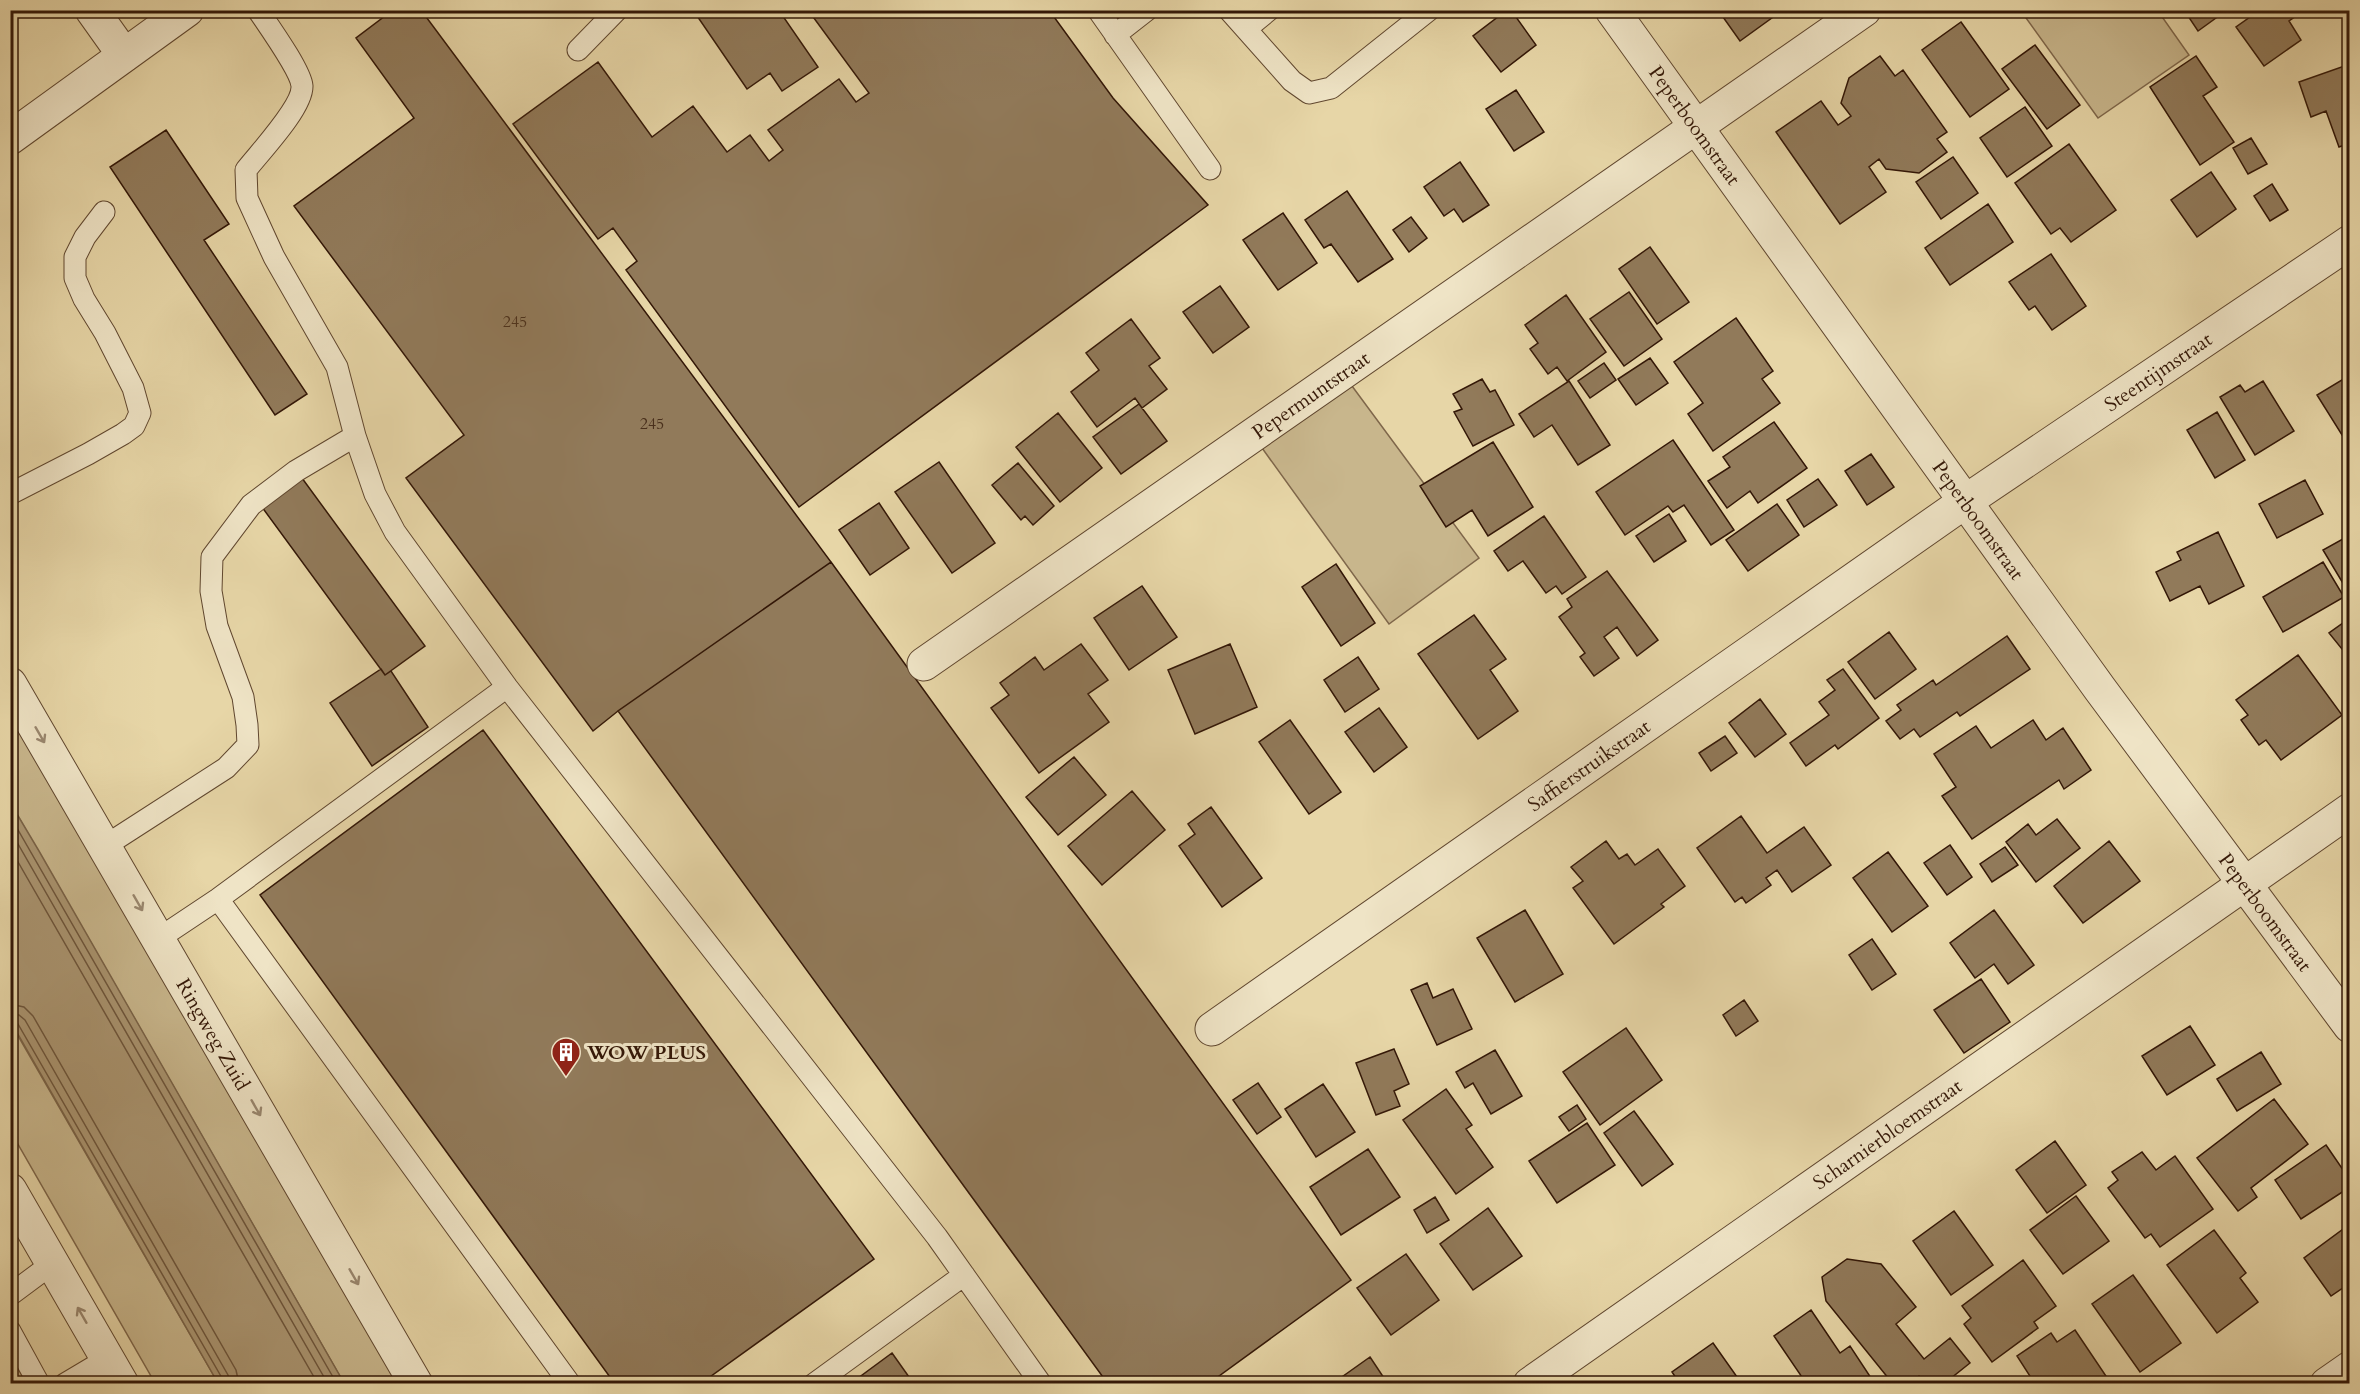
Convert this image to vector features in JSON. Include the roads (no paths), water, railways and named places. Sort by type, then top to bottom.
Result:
[{"type":"street","points":[[92,10],[124,55]]},
{"type":"street","points":[[10,138],[187,10]]},
{"type":"street","name":"Peperboomstraat","points":[[1612,10],[2100,689],[2349,1026]]},
{"type":"street","name":"Pepermuntstraat","points":[[924,664],[1864,10]]},
{"type":"street","name":"Steentijmstraat","points":[[1966,501],[2349,242]]},
{"type":"street","name":"Saffierstruikstraat","points":[[1212,1029],[1966,501]]},
{"type":"street","name":"Ringweg Zuid","points":[[10,684],[416,1383]]},
{"type":"street","name":"Scharnierbloemstraat","points":[[1530,1383],[2349,810]]},
{"type":"street","points":[[10,1190],[114,1371]]},
{"type":"street","points":[[2327,1383],[2349,1368]]},
{"type":"lane","points":[[258,10],[290,60],[302,86],[297,106],[246,170],[247,198],[274,257],[337,367],[355,436],[375,494],[395,532],[507,687],[937,1237],[1041,1383]]},
{"type":"lane","points":[[578,50],[617,10]]},
{"type":"lane","points":[[1098,10],[1210,169]]},
{"type":"lane","points":[[1115,35],[1147,10]]},
{"type":"lane","points":[[1229,10],[1292,81],[1309,93],[1331,88],[1430,10]]},
{"type":"lane","points":[[1246,29],[1269,10]]},
{"type":"lane","points":[[10,494],[123,434],[135,426],[140,413],[133,388],[105,333],[84,299],[75,278],[75,257],[85,237],[104,212]]},
{"type":"lane","points":[[105,846],[226,768],[248,746],[243,697],[217,626],[211,591],[212,557],[251,505],[296,471],[355,436]]},
{"type":"lane","points":[[158,939],[218,899],[507,687]]},
{"type":"lane","points":[[218,899],[570,1383]]},
{"type":"lane","points":[[10,1295],[52,1263]]},
{"type":"lane","points":[[814,1383],[964,1275]]},
{"type":"lane","points":[[10,1331],[39,1383]]},
{"type":"lane","points":[[65,1383],[114,1371]]},
{"type":"water","points":[[11,804],[344,1383],[218,1383],[11,1022]]},
{"type":"place","name":"WOW PLUS","points":[[566,1078]]}]
